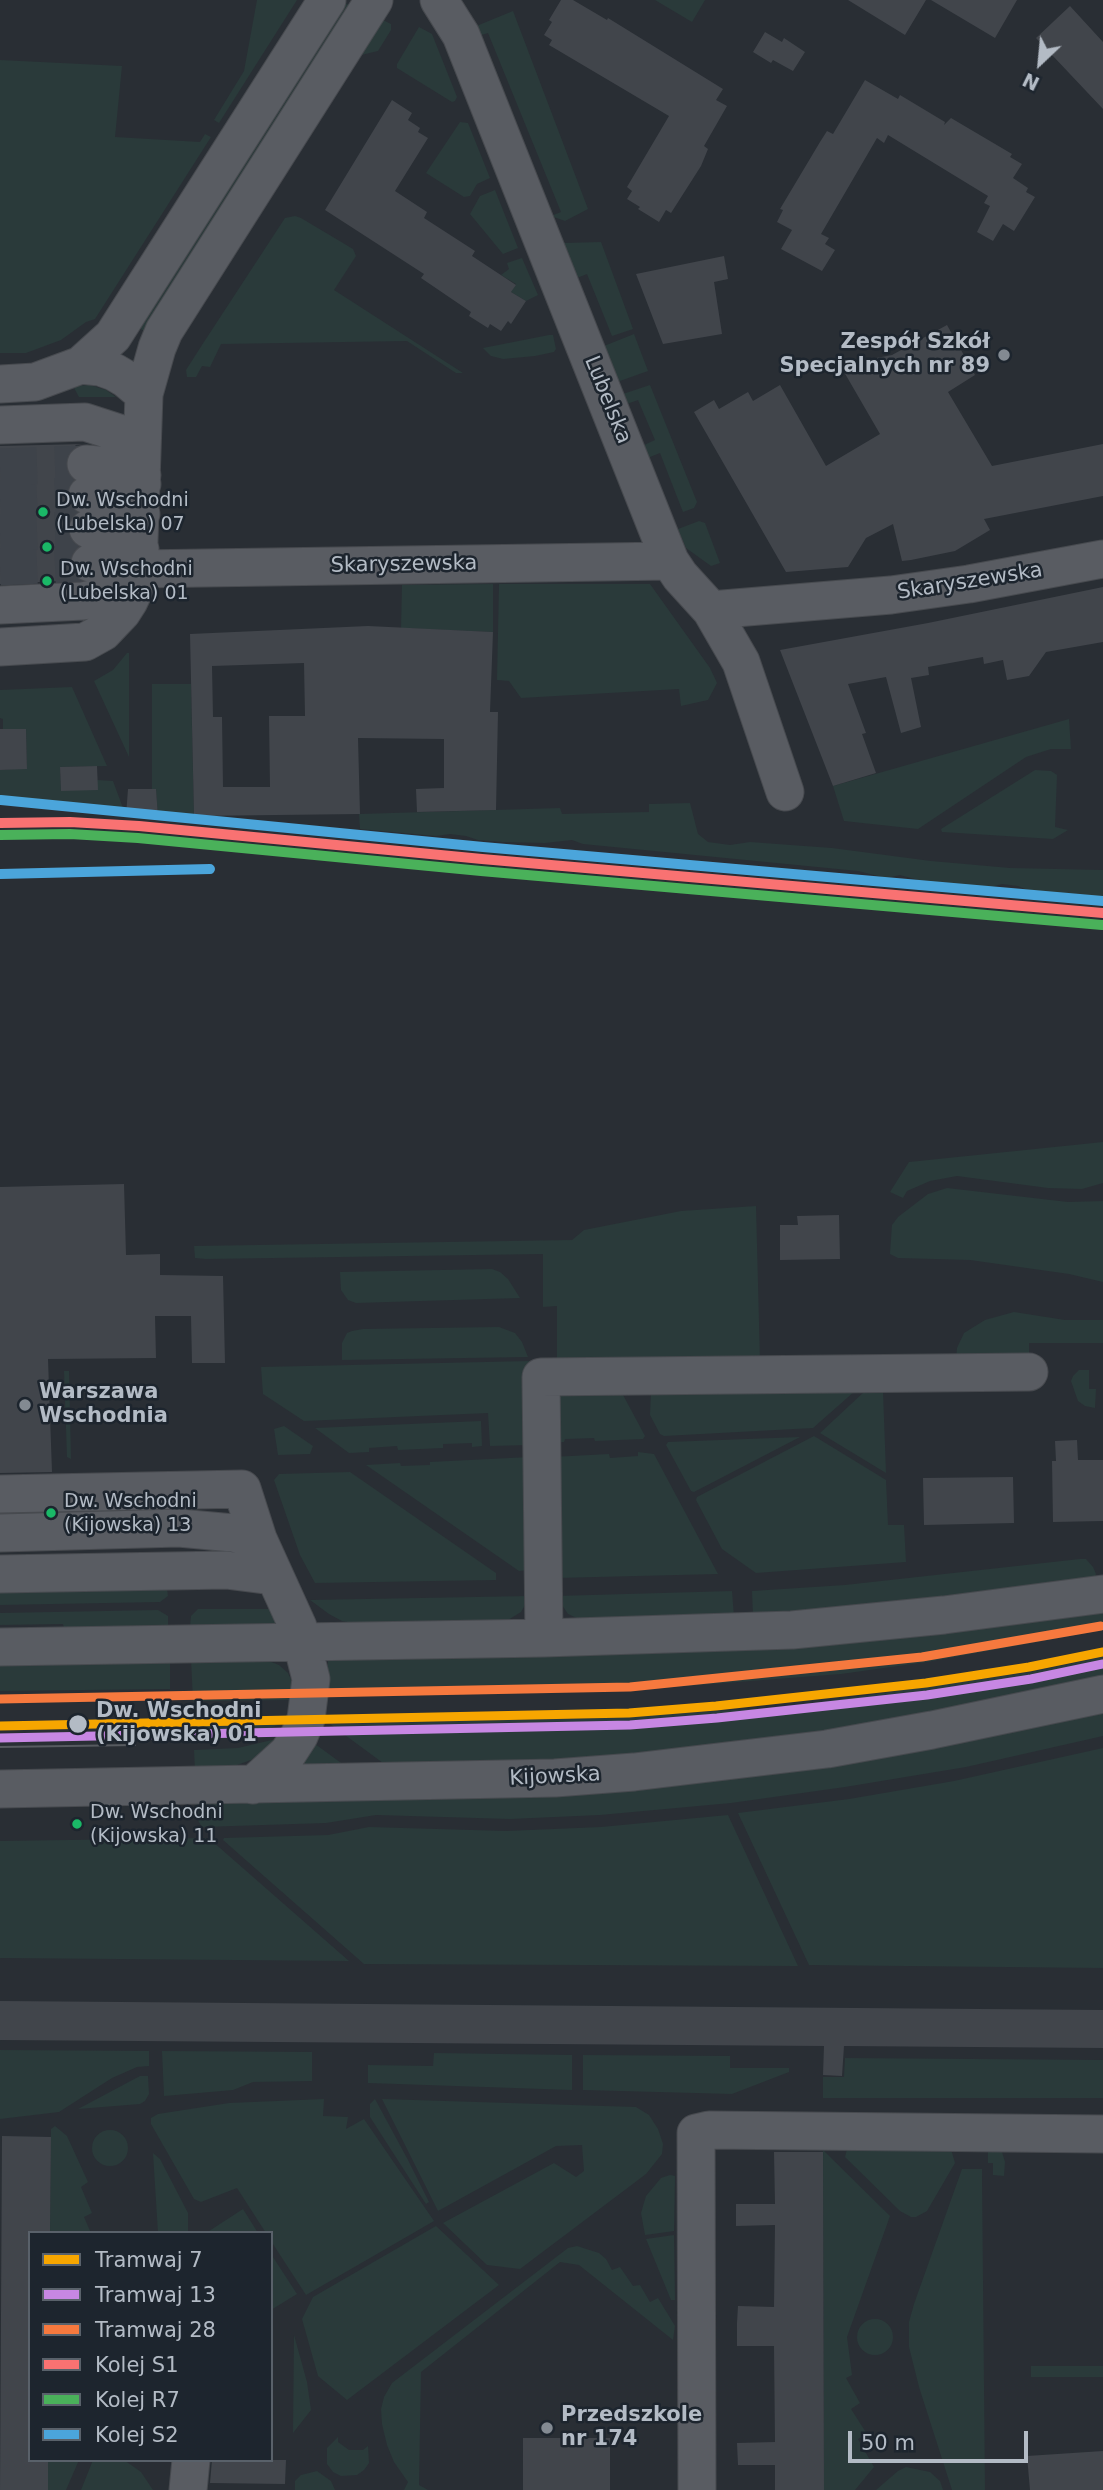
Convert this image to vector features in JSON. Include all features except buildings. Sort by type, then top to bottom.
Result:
[{"type":"street","points":[[0,384],[35,382],[81,365],[106,344],[125,319],[327,0]]},
{"type":"street","points":[[0,647],[85,642],[103,632],[122,612],[135,588],[141,507],[144,394],[164,331],[374,0]]},
{"type":"street","name":"Lubelska","points":[[439,0],[461,35],[670,561],[711,610],[741,662],[785,792]]},
{"type":"street","points":[[81,365],[114,372],[144,394]]},
{"type":"street","points":[[0,425],[85,422],[119,433],[141,507],[115,588],[100,597],[83,601],[0,606]]},
{"type":"street","points":[[123,467],[141,507],[129,523],[121,527],[88,513],[123,467]]},
{"type":"street","name":"Skaryszewska","points":[[141,507],[264,566],[670,561]]},
{"type":"street","name":"Skaryszewska","points":[[711,610],[891,595],[969,584],[1103,559]]},
{"type":"street","points":[[544,1638],[541,1377],[1029,1372]]},
{"type":"street","points":[[0,1494],[242,1489],[258,1539],[303,1642],[311,1679],[304,1724],[288,1753],[253,1785]]},
{"type":"street","points":[[0,1532],[179,1528],[258,1539]]},
{"type":"street","points":[[0,1574],[226,1570],[273,1576]]},
{"type":"street","points":[[0,1647],[544,1638],[816,1628],[980,1611],[1103,1594]]},
{"type":"street","name":"Kijowska","points":[[0,1789],[555,1778],[720,1764],[827,1749],[932,1730],[1103,1694]]},
{"type":"street","points":[[697,2490],[695,2133],[703,2130],[731,2130],[1103,2134]]},
{"type":"street","points":[[188,2490],[191,2462]]},
{"type":"shaded area","points":[[257,0],[297,0],[219,123],[214,120],[244,71]]},
{"type":"shaded area","points":[[655,0],[705,0],[692,22]]},
{"type":"shaded area","points":[[344,3],[353,6],[148,333],[137,327]]},
{"type":"shaded area","points":[[513,11],[588,209],[565,221],[551,216],[561,212],[488,33],[472,38],[474,27]]},
{"type":"shaded area","points":[[381,19],[391,24],[391,30],[378,51],[357,56]]},
{"type":"shaded area","points":[[419,27],[432,34],[457,97],[455,101],[452,102],[397,68]]},
{"type":"shaded area","points":[[0,60],[122,66],[115,137],[200,142],[205,134],[211,137],[95,319],[86,322],[61,340],[26,353],[0,353]]},
{"type":"shaded area","points":[[460,122],[468,123],[490,178],[477,184],[470,196],[464,197],[426,173]]},
{"type":"shaded area","points":[[495,190],[518,248],[503,254],[470,214],[480,196]]},
{"type":"shaded area","points":[[295,216],[353,249],[356,256],[334,290],[463,373],[456,373],[407,341],[221,344],[210,367],[202,366],[196,377],[187,377],[186,370],[285,218]]},
{"type":"shaded area","points":[[601,242],[633,329],[612,336],[587,274],[572,280],[561,247],[564,243]]},
{"type":"shaded area","points":[[522,258],[538,295],[526,301],[511,292],[516,284],[501,275],[509,269],[507,263]]},
{"type":"shaded area","points":[[634,334],[648,371],[617,382],[599,348]]},
{"type":"shaded area","points":[[553,335],[556,349],[554,352],[535,356],[503,359],[491,356],[483,348]]},
{"type":"shaded area","points":[[90,385],[106,390],[116,397],[79,397],[73,386]]},
{"type":"shaded area","points":[[650,385],[697,502],[694,508],[683,512],[660,453],[645,459],[640,447],[655,440],[638,400],[624,405],[620,395]]},
{"type":"shaded area","points":[[699,521],[705,523],[720,563],[711,566],[686,548],[678,529]]},
{"type":"shaded area","points":[[493,584],[493,632],[401,628],[402,585]]},
{"type":"shaded area","points":[[499,584],[650,584],[710,668],[717,683],[708,700],[681,706],[679,689],[521,698],[509,681],[497,680]]},
{"type":"shaded area","points":[[127,653],[129,757],[94,681],[113,670]]},
{"type":"shaded area","points":[[152,684],[191,684],[194,816],[158,816],[156,790],[152,789]]},
{"type":"shaded area","points":[[72,687],[107,766],[60,767],[61,790],[97,790],[97,780],[113,781],[126,816],[0,803],[0,770],[27,768],[26,729],[3,729],[3,719],[0,718],[0,690]]},
{"type":"shaded area","points":[[1069,719],[1071,749],[1051,749],[1026,757],[918,829],[844,821],[833,786]]},
{"type":"shaded area","points":[[1035,770],[1051,771],[1057,775],[1055,827],[1068,830],[1053,839],[942,832],[941,829]]},
{"type":"shaded area","points":[[690,803],[698,834],[708,842],[832,848],[1010,868],[1103,870],[1103,898],[1082,894],[1032,892],[1018,886],[1002,884],[987,888],[926,882],[900,875],[886,878],[858,871],[583,844],[572,840],[545,843],[502,842],[450,834],[436,836],[360,829],[359,814],[560,808],[562,814],[649,812],[649,804]]},
{"type":"shaded area","points":[[1103,1142],[1103,1183],[1082,1189],[1048,1188],[957,1176],[930,1181],[907,1191],[903,1198],[890,1192],[909,1162]]},
{"type":"shaded area","points":[[947,1188],[1068,1202],[1103,1201],[1103,1282],[1069,1274],[970,1260],[898,1258],[890,1254],[892,1225],[898,1217],[928,1194]]},
{"type":"shaded area","points":[[756,1206],[760,1361],[557,1362],[557,1306],[543,1307],[543,1254],[206,1259],[195,1258],[194,1246],[572,1240],[584,1230],[681,1211]]},
{"type":"shaded area","points":[[492,1269],[508,1279],[520,1298],[356,1303],[348,1300],[341,1290],[340,1272]]},
{"type":"shaded area","points":[[1014,1312],[1065,1320],[1103,1320],[1103,1343],[1029,1343],[1029,1362],[956,1361],[957,1348],[964,1333],[985,1320]]},
{"type":"shaded area","points":[[499,1327],[515,1333],[528,1357],[342,1360],[342,1343],[347,1333],[352,1331]]},
{"type":"shaded area","points":[[530,1361],[530,1445],[490,1446],[488,1413],[304,1421],[263,1394],[261,1367]]},
{"type":"shaded area","points":[[1079,1370],[1089,1370],[1089,1389],[1096,1389],[1095,1408],[1078,1401],[1071,1381]]},
{"type":"shaded area","points":[[64,1371],[69,1371],[71,1459],[67,1457]]},
{"type":"shaded area","points":[[855,1391],[813,1428],[664,1436],[660,1434],[650,1415],[651,1393]]},
{"type":"shaded area","points":[[865,1391],[883,1391],[886,1473],[820,1433]]},
{"type":"shaded area","points":[[622,1393],[645,1436],[643,1439],[595,1441],[594,1438],[552,1442],[557,1394]]},
{"type":"shaded area","points":[[481,1421],[482,1446],[472,1447],[472,1443],[443,1444],[443,1448],[398,1450],[397,1446],[349,1453],[315,1428]]},
{"type":"shaded area","points":[[284,1426],[313,1446],[310,1454],[278,1455],[274,1429]]},
{"type":"shaded area","points":[[814,1436],[886,1480],[888,1525],[904,1525],[906,1562],[756,1573],[722,1549],[696,1500],[697,1497]]},
{"type":"shaded area","points":[[800,1437],[694,1492],[666,1445],[668,1442]]},
{"type":"shaded area","points":[[638,1452],[654,1454],[718,1574],[556,1578],[552,1457],[609,1454],[610,1458],[638,1456]]},
{"type":"shaded area","points":[[530,1457],[530,1570],[519,1571],[366,1465],[430,1465],[430,1462]]},
{"type":"shaded area","points":[[350,1472],[496,1573],[496,1580],[315,1583],[300,1555],[274,1480],[279,1474]]},
{"type":"shaded area","points":[[1086,1559],[1093,1567],[1096,1574],[1093,1582],[753,1616],[752,1591],[845,1585]]},
{"type":"shaded area","points":[[167,1589],[168,1596],[160,1602],[0,1605],[0,1592]]},
{"type":"shaded area","points":[[732,1591],[734,1617],[583,1621],[568,1614],[556,1596]]},
{"type":"shaded area","points":[[530,1596],[521,1612],[503,1623],[365,1625],[342,1621],[310,1600]]},
{"type":"shaded area","points":[[198,1609],[272,1609],[278,1625],[190,1627],[191,1616]]},
{"type":"shaded area","points":[[1103,1609],[1103,1630],[927,1662],[841,1674],[622,1691],[328,1697],[328,1657]]},
{"type":"shaded area","points":[[158,1610],[168,1616],[168,1627],[64,1629],[63,1624],[0,1625],[0,1613]]},
{"type":"shaded area","points":[[1103,1657],[1103,1678],[895,1722],[676,1752],[538,1762],[410,1766],[383,1763],[330,1724],[602,1718],[784,1707],[1030,1672]]},
{"type":"shaded area","points":[[261,1658],[279,1665],[288,1673],[296,1700],[193,1701],[191,1659]]},
{"type":"shaded area","points":[[170,1660],[170,1689],[0,1691],[0,1663]]},
{"type":"shaded area","points":[[1103,1710],[1103,1736],[966,1767],[731,1803],[600,1815],[510,1819],[376,1815],[326,1823],[202,1827],[196,1817],[195,1801]]},
{"type":"shaded area","points":[[281,1724],[233,1738],[194,1739],[194,1726]]},
{"type":"shaded area","points":[[276,1739],[251,1760],[231,1767],[195,1771],[194,1750],[238,1748]]},
{"type":"shaded area","points":[[311,1741],[348,1768],[293,1764]]},
{"type":"shaded area","points":[[1103,1748],[1103,1968],[809,1965],[738,1813],[849,1799],[954,1781]]},
{"type":"shaded area","points":[[728,1815],[798,1966],[364,1964],[223,1840],[328,1835],[369,1827],[506,1831],[601,1827]]},
{"type":"shaded area","points":[[205,1838],[212,1841],[349,1961],[0,1958],[0,1841]]},
{"type":"shaded area","points":[[0,2050],[149,2051],[149,2066],[137,2067],[112,2078],[59,2112],[0,2119]]},
{"type":"shaded area","points":[[162,2051],[312,2052],[312,2081],[253,2082],[233,2090],[164,2096]]},
{"type":"shaded area","points":[[434,2053],[572,2055],[572,2090],[368,2083],[368,2065],[433,2066]]},
{"type":"shaded area","points":[[583,2055],[730,2056],[730,2068],[789,2068],[789,2072],[732,2094],[583,2090]]},
{"type":"shaded area","points":[[845,2058],[1103,2060],[1103,2098],[823,2098],[823,2077],[844,2077]]},
{"type":"shaded area","points":[[140,2076],[148,2076],[149,2094],[140,2104],[78,2109]]},
{"type":"shaded area","points":[[324,2099],[323,2116],[348,2117],[346,2129],[364,2119],[434,2221],[306,2295],[273,2244],[273,2231],[265,2231],[237,2188],[201,2202],[194,2199],[151,2124],[151,2118],[158,2114],[229,2103]]},
{"type":"shaded area","points":[[375,2099],[429,2202],[426,2204],[370,2117],[370,2104]]},
{"type":"shaded area","points":[[382,2099],[636,2107],[649,2115],[658,2129],[663,2144],[662,2154],[646,2174],[520,2269],[487,2265],[443,2223],[554,2163],[576,2177],[584,2171],[582,2145],[556,2146],[438,2211]]},
{"type":"shaded area","points":[[55,2126],[67,2136],[88,2182],[81,2187],[92,2213],[84,2217],[90,2231],[50,2231],[51,2129]]},
{"type":"shaded area","points":[[110,2130],[123,2135],[128,2148],[123,2161],[110,2166],[97,2161],[92,2148],[97,2135]]},
{"type":"shaded area","points":[[988,2143],[1002,2152],[1005,2162],[1004,2176],[993,2175],[993,2163],[988,2163]]},
{"type":"shaded area","points":[[847,2149],[951,2149],[955,2163],[927,2211],[911,2217],[900,2211],[845,2157]]},
{"type":"shaded area","points":[[823,2150],[890,2216],[847,2337],[852,2375],[846,2378],[860,2403],[851,2409],[867,2434],[858,2439],[874,2467],[855,2490],[824,2490]]},
{"type":"shaded area","points":[[153,2153],[160,2159],[188,2213],[188,2231],[158,2231]]},
{"type":"shaded area","points":[[962,2169],[982,2169],[985,2490],[952,2490],[909,2347],[909,2322],[914,2304]]},
{"type":"shaded area","points":[[675,2176],[674,2231],[645,2235],[641,2213],[646,2196],[661,2178]]},
{"type":"shaded area","points":[[243,2209],[257,2231],[209,2231]]},
{"type":"shaded area","points":[[436,2226],[499,2285],[347,2400],[318,2376],[302,2319],[313,2297]]},
{"type":"shaded area","points":[[674,2235],[675,2300],[671,2300],[646,2239]]},
{"type":"shaded area","points":[[577,2246],[599,2253],[612,2270],[620,2267],[633,2286],[640,2285],[650,2302],[658,2298],[675,2326],[673,2340],[579,2265],[560,2262],[421,2372],[419,2485],[428,2490],[404,2490],[408,2482],[394,2462],[382,2424],[381,2409],[392,2383],[568,2248]]},
{"type":"shaded area","points":[[273,2257],[297,2294],[273,2309]]},
{"type":"shaded area","points":[[875,2319],[888,2324],[893,2337],[888,2350],[875,2355],[862,2350],[857,2337],[862,2324]]},
{"type":"shaded area","points":[[294,2335],[307,2382],[311,2410],[293,2433]]},
{"type":"shaded area","points":[[1031,2366],[1103,2366],[1103,2377],[1031,2377]]},
{"type":"shaded area","points":[[338,2437],[338,2442],[349,2450],[363,2450],[368,2446],[369,2463],[357,2475],[341,2476],[333,2472],[327,2464],[327,2448]]},
{"type":"shaded area","points":[[48,2462],[78,2462],[66,2490],[48,2490]]},
{"type":"shaded area","points":[[92,2462],[127,2462],[141,2472],[153,2490],[81,2490]]},
{"type":"shaded area","points":[[906,2467],[930,2472],[940,2481],[943,2490],[876,2490]]},
{"type":"shaded area","points":[[317,2471],[331,2481],[335,2490],[295,2490],[295,2481],[301,2475]]},
{"type":"tunnel","points":[[0,467],[86,464]]},
{"type":"tunnel","points":[[0,499],[87,495]]},
{"type":"tunnel","points":[[0,533],[88,529]]},
{"type":"tunnel","points":[[0,567],[90,563]]},
{"type":"tram line","name":"28","points":[[0,1699],[630,1687],[922,1657],[1101,1626]]},
{"type":"tram line","name":"7","points":[[0,1726],[629,1713],[926,1683],[1103,1652]]},
{"type":"tram line","name":"13","points":[[0,1738],[630,1725],[927,1695],[1031,1679],[1103,1664]]},
{"type":"tram line","points":[[0,1747],[135,1745]]},
{"type":"rail line","name":"S2","points":[[1,800],[483,847],[1103,901]]},
{"type":"rail line","name":"S1","points":[[0,823],[70,822],[139,826],[1103,913]]},
{"type":"rail line","name":"R7","points":[[0,835],[70,834],[138,838],[1102,925]]},
{"type":"rail line","name":"S2","points":[[0,874],[210,869]]},
{"type":"place","name":"Zespół Szkół Specjalnych nr 89","points":[[1004,355]]},
{"type":"place","name":"Dw. Wschodni (Lubelska) 07","points":[[43,512]]},
{"type":"place","name":"Dw. Wschodni (Lubelska) 01","points":[[47,581]]},
{"type":"place","name":"Warszawa Wschodnia","points":[[25,1405]]},
{"type":"place","name":"Dw. Wschodni (Kijowska) 13","points":[[51,1513]]},
{"type":"place","name":"Dw. Wschodni (Kijowska) 01","points":[[78,1724]]},
{"type":"place","name":"Dw. Wschodni (Kijowska) 11","points":[[77,1824]]},
{"type":"place","name":"Przedszkole nr 174","points":[[547,2428]]}]
